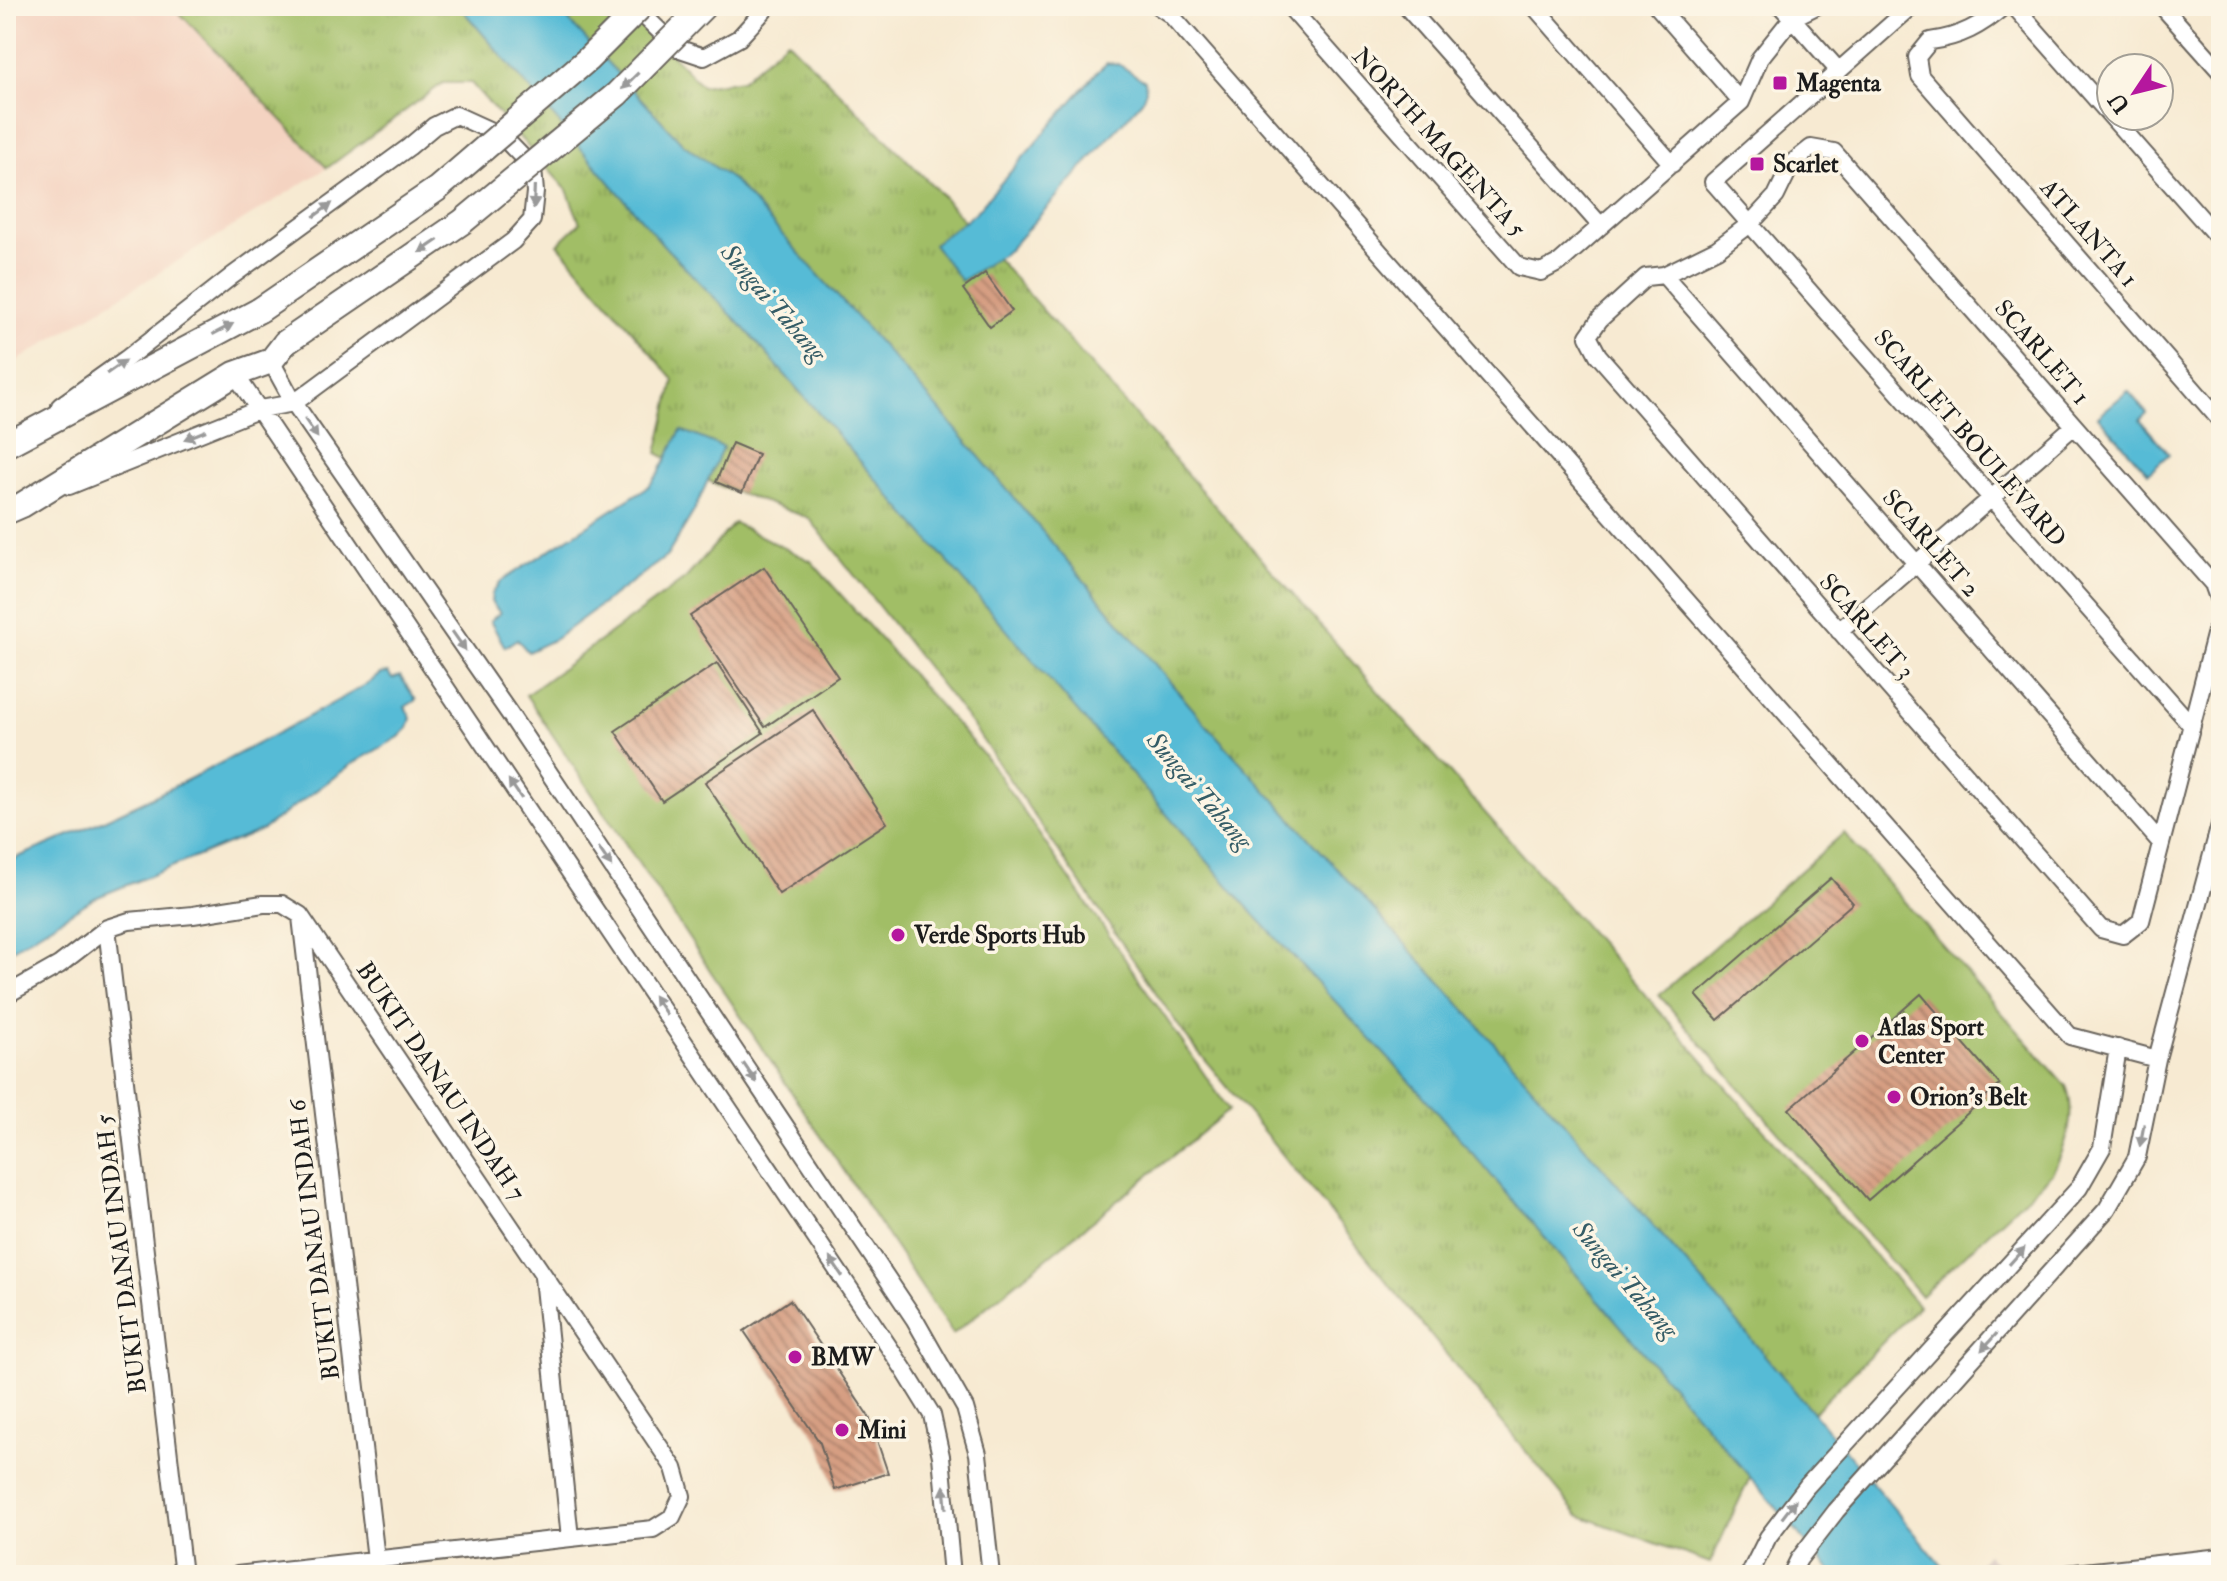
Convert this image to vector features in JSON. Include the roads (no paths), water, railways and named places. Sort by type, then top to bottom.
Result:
[{"type":"main road","points":[[6,444],[260,310],[437,189],[587,60],[641,6]]},
{"type":"main road","points":[[14,509],[235,374],[278,352],[462,222],[617,94],[704,6]]},
{"type":"street","points":[[634,6],[677,48],[704,57],[739,38],[768,6]]},
{"type":"street","points":[[1158,6],[1170,14],[2070,1036],[2157,1059]]},
{"type":"street","points":[[1406,6],[1601,226],[1741,102],[1760,58],[1787,12],[1816,6]]},
{"type":"street","points":[[1534,6],[1672,164]]},
{"type":"street","points":[[1657,6],[1741,102]]},
{"type":"street","points":[[1787,12],[1839,71],[1912,6]]},
{"type":"street","name":"ATLANTA 1","points":[[2004,6],[1985,23],[1955,37],[1930,41],[1917,57],[1920,76],[2221,421]]},
{"type":"street","points":[[2014,6],[2221,241]]},
{"type":"street","points":[[2162,6],[2221,72]]},
{"type":"street","name":"NORTH MAGENTA 5","points":[[1290,10],[1519,267],[1541,272],[1560,262],[1601,226]]},
{"type":"street","name":"SCARLET BOULEVARD","points":[[1839,71],[1713,182],[2192,726]]},
{"type":"street","points":[[6,444],[126,359],[434,126],[456,115],[502,136],[533,168],[535,192],[532,220],[513,241],[294,403],[260,409],[14,509]]},
{"type":"street","name":"SCARLET 1","points":[[1750,224],[1776,196],[1792,163],[1811,148],[1834,152],[2213,584],[2221,609]]},
{"type":"street","points":[[1664,275],[1717,249],[1750,224]]},
{"type":"street","name":"SCARLET 3","points":[[1664,275],[1646,277],[1600,319],[1588,336],[1598,355],[2101,929],[2123,935],[2141,921],[2161,843]]},
{"type":"street","name":"SCARLET 2","points":[[1664,275],[2161,843]]},
{"type":"street","points":[[278,352],[294,403],[509,713],[915,1320],[965,1408],[978,1454],[991,1575]]},
{"type":"street","points":[[235,374],[877,1328],[932,1415],[941,1456],[952,1575]]},
{"type":"street","points":[[1839,631],[2074,426]]},
{"type":"street","points":[[2161,843],[2221,609]]},
{"type":"street","points":[[1791,1575],[1799,1559],[1836,1511],[2107,1209],[2137,1157],[2157,1059],[2221,821]]},
{"type":"street","points":[[6,995],[59,965],[107,928],[129,921],[263,904],[282,904],[300,915]]},
{"type":"street","name":"BUKIT DANAU INDAH 7","points":[[300,915],[543,1274],[674,1468],[682,1496],[672,1517],[653,1529],[570,1538],[543,1274]]},
{"type":"street","name":"BUKIT DANAU INDAH 6","points":[[300,915],[376,1559]]},
{"type":"street","name":"BUKIT DANAU INDAH 5","points":[[107,928],[183,1575]]},
{"type":"street","points":[[1749,1575],[1768,1537],[1807,1486],[2079,1188],[2102,1148],[2118,1048]]},
{"type":"street","points":[[237,1575],[570,1538]]},
{"type":"street","points":[[2057,1575],[2221,1557]]},
{"type":"water","name":"Sungai Tahang","points":[[459,6],[558,6],[683,144],[734,181],[932,401],[1203,721],[1465,1010],[1708,1288],[1944,1568],[1944,1575],[1834,1575],[1419,1091],[1248,908],[747,331],[666,248]]},
{"type":"water","points":[[1107,63],[1118,64],[1145,81],[1142,101],[1009,250],[961,281],[933,244],[974,214]]},
{"type":"water","points":[[2128,391],[2147,413],[2140,420],[2169,454],[2148,473],[2098,416]]},
{"type":"water","points":[[681,430],[723,447],[694,511],[667,556],[555,639],[528,652],[517,639],[505,647],[490,621],[500,613],[491,602],[492,593],[500,582],[649,486]]},
{"type":"water","points":[[388,673],[392,679],[400,676],[416,700],[405,707],[411,718],[408,728],[399,737],[352,764],[262,830],[95,898],[6,953],[6,862],[190,778],[325,708],[380,674]]},
{"type":"place","name":"Magenta","points":[[1780,83]]},
{"type":"place","name":"Scarlet","points":[[1757,164]]},
{"type":"place","name":"Verde Sports Hub","points":[[898,935]]},
{"type":"place","name":"Atlas Sport Center","points":[[1862,1041]]},
{"type":"place","name":"Orion's Belt","points":[[1894,1097]]},
{"type":"place","name":"BMW","points":[[795,1357]]},
{"type":"place","name":"Mini","points":[[842,1430]]}]
